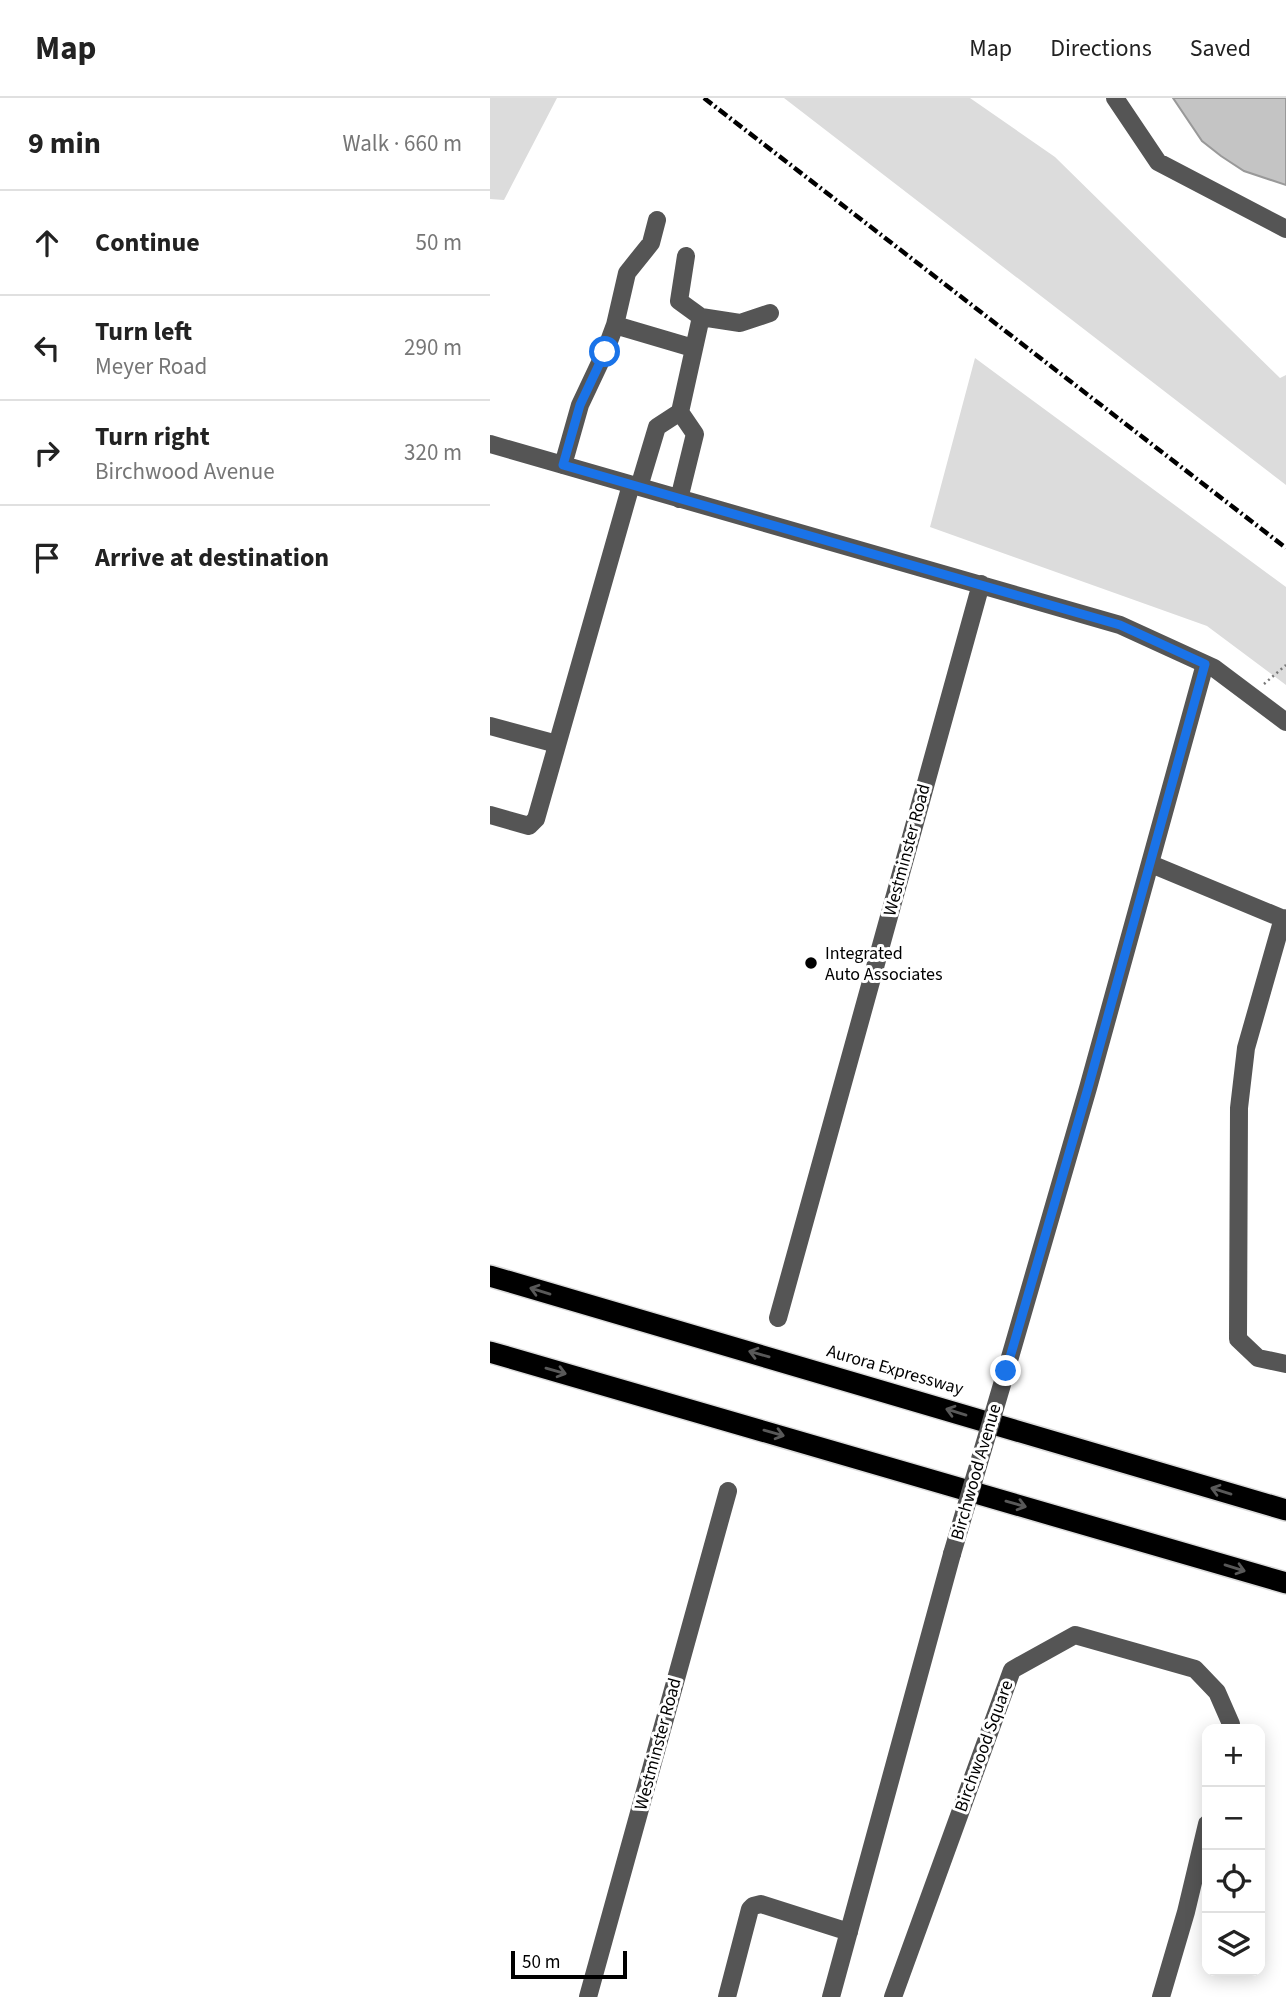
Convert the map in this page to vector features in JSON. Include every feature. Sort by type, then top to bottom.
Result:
[{"type":"highway","name":"Aurora Expressway","points":[[490,1276],[1286,1510]]},
{"type":"highway","points":[[490,1352],[1286,1583]]},
{"type":"street","points":[[1115,98],[1157,162],[1286,229]]},
{"type":"street","points":[[563,465],[580,405],[615,325],[627,274],[651,243],[657,220]]},
{"type":"street","points":[[686,256],[679,301],[701,317],[740,323],[771,313]]},
{"type":"street","points":[[490,816],[529,827],[536,819],[635,486],[657,427],[680,412],[701,317]]},
{"type":"street","points":[[615,325],[693,348]]},
{"type":"street","points":[[679,499],[695,434],[680,412]]},
{"type":"street","points":[[490,444],[1120,625],[1205,664],[1286,722]]},
{"type":"street","name":"Westminster Road","points":[[778,1318],[981,584]]},
{"type":"street","name":"Birchwood Avenue","points":[[831,1997],[952,1554],[1151,864],[1205,664]]},
{"type":"street","points":[[490,726],[557,744]]},
{"type":"street","points":[[1151,864],[1285,918],[1246,1048],[1239,1108],[1238,1339],[1258,1358],[1286,1364]]},
{"type":"street","name":"Westminster Road","points":[[588,1997],[728,1491]]},
{"type":"street","name":"Birchwood Square","points":[[892,1997],[1012,1670],[1075,1635],[1195,1669],[1217,1692],[1231,1724]]},
{"type":"street","points":[[1161,1997],[1202,1845]]},
{"type":"street","points":[[727,1997],[750,1909],[754,1906],[761,1905],[849,1932]]},
{"type":"path","points":[[1251,695],[1286,665]]},
{"type":"shaded area","points":[[490,98],[557,98],[504,200],[490,199]]},
{"type":"shaded area","points":[[784,98],[970,98],[1055,157],[1280,378],[1286,375],[1286,485]]},
{"type":"shaded area","points":[[975,358],[1286,587],[1286,685],[1207,626],[930,527]]},
{"type":"building","points":[[1173,98],[1286,98],[1286,185],[1244,171],[1221,156],[1202,141]]},
{"type":"railway","points":[[704,98],[1286,548]]},
{"type":"place","name":"Integrated Auto Associates","points":[[811,963]]},
{"type":"route","points":[[605,352],[580,405],[563,465],[1120,625],[1205,664],[1088,1088],[1006,1371]]}]
